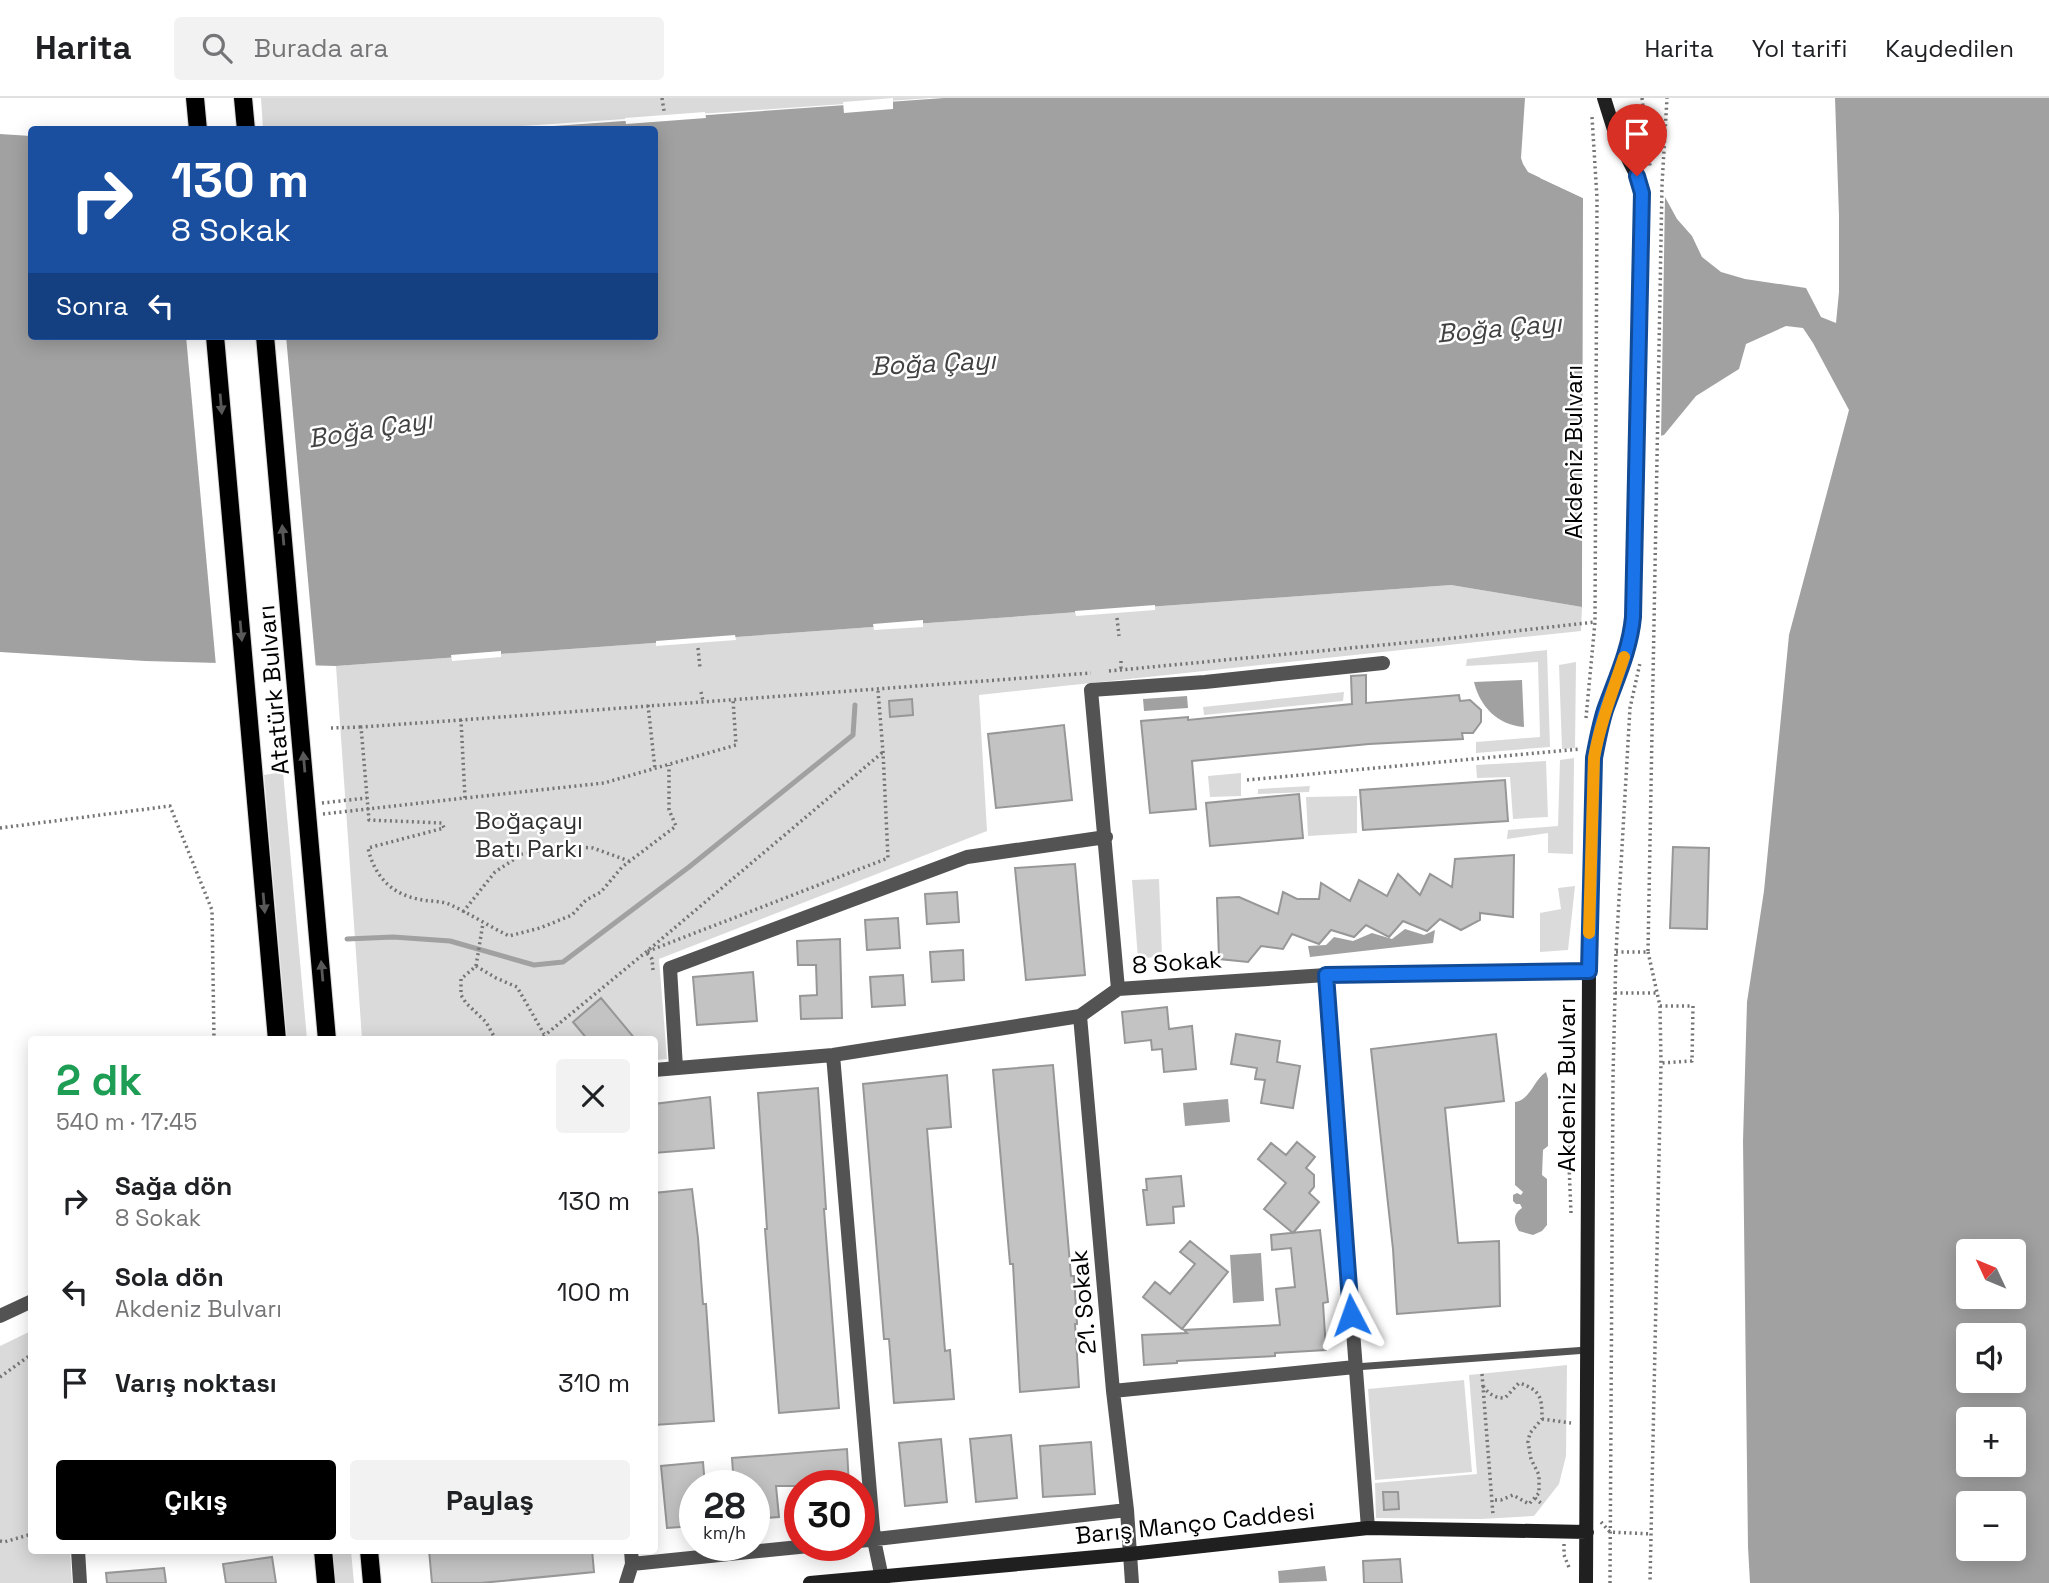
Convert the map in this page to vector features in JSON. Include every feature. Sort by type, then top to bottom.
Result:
[{"type":"main road","points":[[195,98],[198,126]]},
{"type":"main road","points":[[243,98],[246,126]]},
{"type":"main road","name":"Akdeniz Bulvarı","points":[[1586,1583],[1589,971],[1594,758],[1605,711],[1630,640],[1633,617],[1642,193],[1637,176],[1615,133],[1604,98]]},
{"type":"main road","name":"Atatürk Bulvarı","points":[[215,340],[276,1036]]},
{"type":"main road","name":"Atatürk Bulvarı","points":[[265,340],[327,1036]]},
{"type":"main road","name":"Barış Manço Caddesi","points":[[810,1583],[882,1579],[1367,1528],[1587,1532]]},
{"type":"main road","points":[[323,1554],[326,1583]]},
{"type":"main road","points":[[369,1554],[372,1583]]},
{"type":"street","points":[[1118,989],[1091,691],[1383,663]]},
{"type":"street","points":[[676,1068],[670,968],[967,858],[1106,837]]},
{"type":"street","name":"8 Sokak","points":[[658,1070],[834,1055],[1080,1016],[1118,989],[1326,975],[1589,971]]},
{"type":"street","points":[[1326,975],[1367,1528]]},
{"type":"street","name":"21. Sokak","points":[[1080,1016],[1132,1583]]},
{"type":"street","points":[[834,1055],[868,1470]]},
{"type":"street","points":[[0,1316],[28,1303]]},
{"type":"street","points":[[1114,1391],[1355,1367]]},
{"type":"street","points":[[875,1540],[1127,1510]]},
{"type":"street","points":[[875,1545],[882,1579]]},
{"type":"street","points":[[626,1583],[631,1557],[784,1547]]},
{"type":"street","points":[[78,1554],[80,1583]]},
{"type":"lane","points":[[1355,1367],[1588,1350]]},
{"type":"path","points":[[662,98],[664,111]]},
{"type":"path","points":[[1642,98],[1644,132],[1652,177]]},
{"type":"path","points":[[1650,1583],[1661,1063],[1660,1006],[1648,952],[1662,185],[1667,98]]},
{"type":"path","name":"Akdeniz Bulvarı","points":[[1121,670],[1595,622],[1597,198],[1592,110]]},
{"type":"path","points":[[1117,618],[1119,636]]},
{"type":"path","points":[[698,648],[700,668]]},
{"type":"path","points":[[1610,1583],[1616,952],[1630,708],[1642,658]]},
{"type":"path","points":[[1108,671],[1121,670],[1121,661]]},
{"type":"path","points":[[331,728],[1094,673]]},
{"type":"path","points":[[646,953],[888,858],[878,690]]},
{"type":"path","points":[[701,692],[703,701]]},
{"type":"path","points":[[321,814],[604,783],[655,769],[736,745],[733,699]]},
{"type":"path","points":[[648,705],[655,769]]},
{"type":"path","points":[[461,720],[465,798]]},
{"type":"path","points":[[361,727],[369,820],[442,823],[443,828],[368,848],[371,863],[379,878],[401,895],[447,903],[509,936],[540,928],[572,915],[586,900],[601,892],[622,867],[676,826],[669,810],[668,765]]},
{"type":"path","points":[[1247,780],[1583,748]]},
{"type":"path","points":[[476,966],[517,987],[544,1034],[646,953],[883,752]]},
{"type":"path","points":[[320,803],[367,797]]},
{"type":"path","points":[[0,828],[170,806],[212,910],[214,1036]]},
{"type":"path","points":[[463,912],[495,872],[522,854],[560,846],[593,848],[630,861]]},
{"type":"path","points":[[482,923],[476,966],[461,979],[461,995],[486,1022],[494,1036]]},
{"type":"path","points":[[1616,952],[1648,952]]},
{"type":"path","points":[[646,953],[652,959],[654,973]]},
{"type":"path","points":[[1615,993],[1657,993]]},
{"type":"path","points":[[1660,1006],[1693,1006],[1692,1061],[1661,1063]]},
{"type":"path","points":[[0,1377],[28,1357]]},
{"type":"path","points":[[1482,1374],[1493,1531]]},
{"type":"path","points":[[1483,1386],[1489,1394],[1505,1398],[1520,1382],[1536,1391],[1541,1399],[1542,1419],[1530,1433],[1528,1442],[1531,1458],[1539,1475],[1539,1493],[1529,1504],[1513,1495],[1492,1500]]},
{"type":"path","points":[[1542,1419],[1574,1423]]},
{"type":"path","points":[[1535,1498],[1543,1505]]},
{"type":"path","points":[[1610,1532],[1651,1534]]},
{"type":"path","points":[[0,1541],[28,1535]]},
{"type":"green space","points":[[261,98],[931,98],[524,126],[263,126]]},
{"type":"green space","name":"Boğaçayı Batı Parkı","points":[[1451,585],[1582,607],[1581,631],[979,695],[987,831],[659,959],[667,1059],[658,1060],[658,1036],[362,1036],[336,666]]},
{"type":"green space","points":[[1547,650],[1550,747],[1476,753],[1476,742],[1540,737],[1538,662],[1466,666],[1467,659]]},
{"type":"green space","points":[[1576,662],[1575,748],[1562,749],[1559,665]]},
{"type":"green space","points":[[1344,692],[1343,701],[1204,715],[1203,707]]},
{"type":"green space","points":[[1574,758],[1573,854],[1548,853],[1548,833],[1507,839],[1508,830],[1558,826],[1560,760]]},
{"type":"green space","points":[[1546,761],[1548,817],[1513,819],[1510,777],[1477,778],[1476,765]]},
{"type":"green space","points":[[283,772],[307,1036],[287,1036],[264,775]]},
{"type":"green space","points":[[1241,773],[1241,796],[1210,797],[1208,776]]},
{"type":"green space","points":[[1310,786],[1309,792],[1258,794],[1258,789]]},
{"type":"green space","points":[[1357,796],[1357,833],[1308,836],[1306,797]]},
{"type":"green space","points":[[1159,879],[1162,956],[1138,959],[1132,880]]},
{"type":"green space","points":[[1575,886],[1568,950],[1540,952],[1540,913],[1561,909],[1558,888]]},
{"type":"green space","points":[[28,1332],[28,1554],[70,1554],[72,1583],[0,1583],[0,1346]]},
{"type":"green space","points":[[1567,1365],[1566,1456],[1559,1484],[1534,1516],[1481,1519],[1376,1518],[1375,1483],[1477,1474],[1469,1375]]},
{"type":"green space","points":[[1464,1380],[1472,1472],[1375,1480],[1368,1389]]},
{"type":"green space","points":[[332,1554],[351,1554],[354,1583],[335,1583]]},
{"type":"water","name":"Boğa Çayı","points":[[944,98],[1525,98],[1521,158],[1528,172],[1583,198],[1665,197],[1677,219],[1692,236],[1702,257],[1721,272],[1745,279],[1806,288],[1821,317],[1836,323],[1839,292],[1839,216],[1835,98],[2049,98],[2049,1583],[1750,1583],[1743,1141],[1747,1002],[1764,891],[1789,635],[1849,410],[1803,328],[1786,326],[1746,344],[1739,369],[1696,396],[1664,435],[1583,456],[1582,607],[1451,585],[336,666],[145,661],[0,652],[0,134],[28,136],[28,340],[658,340],[658,126],[554,126]]},
{"type":"water","points":[[1522,680],[1524,727],[1506,723],[1492,713],[1481,699],[1474,682]]},
{"type":"water","points":[[1187,696],[1188,708],[1144,711],[1143,699]]},
{"type":"water","points":[[1405,929],[1424,935],[1435,930],[1433,943],[1310,957],[1308,946],[1326,945],[1334,937],[1353,941],[1372,933],[1392,939]]},
{"type":"water","points":[[1546,1072],[1548,1146],[1543,1150],[1542,1175],[1547,1179],[1547,1225],[1533,1235],[1519,1231],[1515,1221],[1522,1208],[1513,1201],[1513,1195],[1521,1195],[1523,1192],[1515,1185],[1515,1102],[1525,1097]]},
{"type":"water","points":[[1228,1099],[1230,1122],[1185,1126],[1183,1103]]},
{"type":"water","points":[[1261,1253],[1264,1301],[1233,1303],[1230,1255]]},
{"type":"water","points":[[1325,1566],[1327,1581],[1279,1583],[1278,1571]]},
{"type":"pier","points":[[893,98],[893,109],[844,113],[843,102]]},
{"type":"pier","points":[[705,112],[706,118],[626,124],[625,118]]},
{"type":"pier","points":[[1540,174],[1583,194],[1667,195],[1661,439],[1587,458],[1585,607],[1582,610],[1583,198],[1540,178]]},
{"type":"pier","points":[[186,340],[286,340],[316,669],[216,666]]},
{"type":"pier","points":[[1155,605],[1155,610],[1076,616],[1075,611]]},
{"type":"pier","points":[[923,620],[923,627],[874,630],[873,624]]},
{"type":"pier","points":[[735,635],[736,640],[656,646],[656,641]]},
{"type":"pier","points":[[501,651],[501,657],[452,661],[451,655]]},
{"type":"building","points":[[1366,675],[1366,703],[1459,695],[1460,701],[1470,700],[1481,710],[1481,722],[1473,733],[1462,733],[1463,739],[1369,744],[1192,761],[1196,809],[1150,813],[1141,721],[1188,717],[1188,720],[1352,704],[1351,676]]},
{"type":"building","points":[[912,699],[913,715],[890,717],[889,701]]},
{"type":"building","points":[[1064,725],[1072,800],[996,808],[988,734]]},
{"type":"building","points":[[1505,780],[1508,821],[1363,830],[1360,790]]},
{"type":"building","points":[[1299,794],[1303,838],[1210,846],[1206,803]]},
{"type":"building","points":[[1673,847],[1709,848],[1707,929],[1670,928]]},
{"type":"building","points":[[1514,855],[1513,917],[1480,913],[1480,920],[1461,930],[1440,919],[1427,931],[1403,921],[1389,937],[1366,925],[1354,937],[1331,930],[1319,944],[1292,934],[1283,949],[1261,946],[1248,962],[1219,959],[1217,898],[1239,897],[1278,914],[1283,892],[1297,899],[1319,899],[1321,883],[1350,901],[1359,880],[1387,896],[1398,874],[1420,895],[1430,874],[1452,887],[1455,859]]},
{"type":"building","points":[[1075,864],[1085,975],[1026,980],[1015,868]]},
{"type":"building","points":[[957,892],[959,922],[927,924],[925,894]]},
{"type":"building","points":[[898,918],[900,948],[867,950],[865,920]]},
{"type":"building","points":[[840,939],[842,1018],[801,1019],[800,996],[817,995],[816,965],[798,965],[797,941]]},
{"type":"building","points":[[963,950],[964,980],[932,982],[930,952]]},
{"type":"building","points":[[753,972],[757,1021],[697,1025],[693,977]]},
{"type":"building","points":[[903,975],[905,1005],[872,1007],[870,977]]},
{"type":"building","points":[[601,998],[633,1036],[585,1036],[573,1022]]},
{"type":"building","points":[[1167,1007],[1169,1029],[1192,1026],[1196,1069],[1164,1072],[1162,1049],[1152,1050],[1151,1040],[1125,1043],[1122,1012]]},
{"type":"building","points":[[1236,1034],[1280,1041],[1277,1062],[1300,1066],[1293,1108],[1261,1103],[1265,1080],[1255,1079],[1257,1068],[1231,1064]]},
{"type":"building","points":[[1496,1034],[1504,1101],[1445,1108],[1458,1243],[1499,1241],[1500,1306],[1397,1314],[1393,1249],[1371,1049]]},
{"type":"building","points":[[1053,1065],[1071,1276],[1074,1276],[1079,1387],[1020,1392],[1013,1264],[1010,1264],[993,1070]]},
{"type":"building","points":[[947,1075],[951,1127],[927,1129],[945,1351],[950,1350],[954,1399],[894,1403],[889,1339],[884,1339],[863,1084]]},
{"type":"building","points":[[818,1088],[839,1408],[779,1413],[758,1093]]},
{"type":"building","points":[[710,1097],[714,1148],[658,1153],[658,1104]]},
{"type":"building","points":[[1297,1142],[1315,1157],[1306,1168],[1314,1175],[1314,1187],[1309,1193],[1319,1202],[1293,1233],[1264,1209],[1286,1183],[1258,1159],[1271,1143],[1286,1155]]},
{"type":"building","points":[[1181,1176],[1184,1206],[1173,1207],[1174,1223],[1147,1225],[1143,1190],[1147,1190],[1146,1179]]},
{"type":"building","points":[[692,1189],[703,1304],[706,1304],[714,1421],[658,1425],[658,1193]]},
{"type":"building","points":[[1320,1230],[1328,1302],[1323,1303],[1326,1350],[1144,1365],[1142,1335],[1280,1325],[1276,1289],[1295,1287],[1291,1248],[1272,1250],[1271,1235]]},
{"type":"building","points":[[1190,1241],[1228,1272],[1182,1329],[1143,1297],[1155,1282],[1170,1294],[1195,1264],[1180,1252]]},
{"type":"building","points":[[1011,1435],[1017,1498],[976,1502],[970,1439]]},
{"type":"building","points":[[941,1439],[947,1502],[905,1506],[899,1443]]},
{"type":"building","points":[[1091,1442],[1095,1494],[1043,1497],[1040,1446]]},
{"type":"building","points":[[847,1449],[848,1470],[784,1470],[784,1486],[776,1486],[779,1517],[770,1518],[770,1470],[733,1470],[732,1458]]},
{"type":"building","points":[[703,1462],[704,1470],[679,1470],[679,1527],[667,1528],[661,1466]]},
{"type":"building","points":[[1383,1492],[1398,1492],[1399,1509],[1384,1510]]},
{"type":"building","points":[[429,1554],[592,1554],[594,1572],[481,1583],[432,1583]]},
{"type":"building","points":[[272,1557],[276,1583],[226,1583],[223,1564]]},
{"type":"building","points":[[1400,1559],[1402,1583],[1364,1583],[1363,1561]]},
{"type":"building","points":[[164,1568],[166,1583],[107,1583],[106,1573]]},
{"type":"waterway","points":[[347,939],[393,937],[450,941],[534,965],[563,962],[689,867],[853,735],[855,705]]},
{"type":"slow traffic","points":[[1589,933],[1594,758],[1605,711],[1624,657]]},
{"type":"route","points":[[1351,1315],[1326,975],[1589,971],[1594,758],[1605,711],[1630,640],[1633,617],[1642,193],[1637,176]]}]
